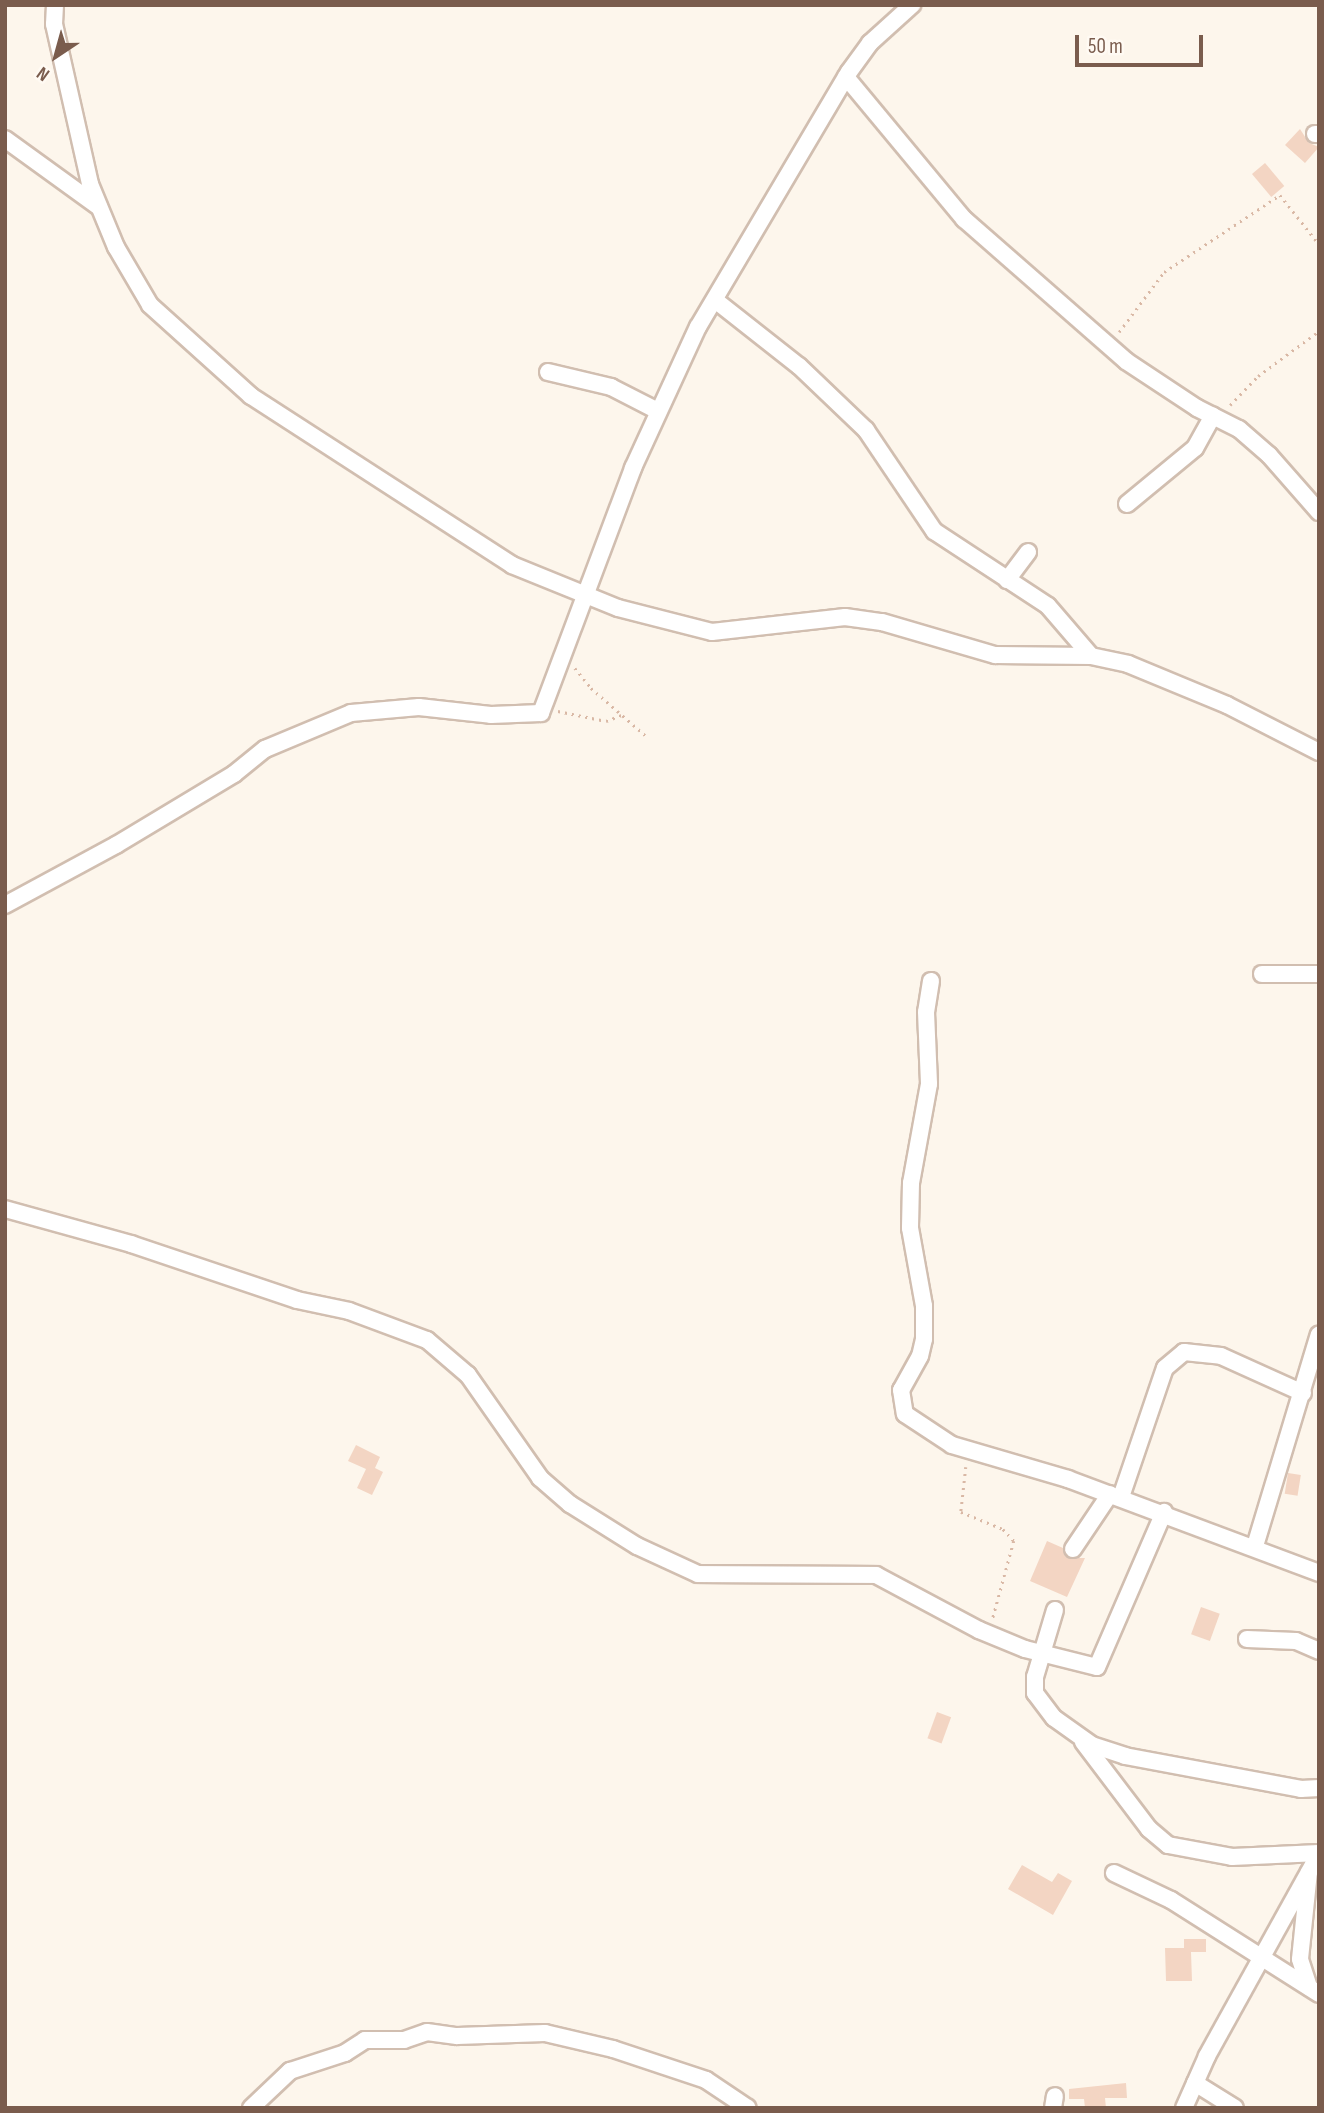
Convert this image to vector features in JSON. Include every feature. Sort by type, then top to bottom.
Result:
[{"type":"street","points":[[55,5],[54,24],[99,207],[116,247],[150,305],[251,396],[512,565],[585,596],[712,632],[845,617],[882,622],[995,655],[1091,656],[1128,664],[1227,705],[1319,752]]},
{"type":"street","points":[[5,905],[138,833],[234,774],[265,749],[351,713],[419,707],[491,715],[539,713],[548,703],[564,650],[658,411],[715,300],[846,77],[870,43],[912,5]]},
{"type":"street","points":[[846,77],[964,219],[1109,346],[1215,417],[1239,429],[1269,455],[1319,512]]},
{"type":"street","points":[[5,138],[99,207]]},
{"type":"street","points":[[715,300],[799,366],[866,430],[934,531],[1048,606],[1091,656]]},
{"type":"street","points":[[548,372],[611,387],[658,411]]},
{"type":"street","points":[[1127,504],[1195,448],[1215,417]]},
{"type":"street","points":[[1007,580],[1028,552]]},
{"type":"street","points":[[1262,974],[1319,974]]},
{"type":"street","points":[[931,981],[926,1012],[929,1084],[911,1183],[910,1228],[924,1306],[924,1339],[920,1356],[901,1390],[905,1413],[956,1446],[1164,1512],[1319,1573]]},
{"type":"street","points":[[5,1209],[131,1244],[297,1300],[349,1311],[427,1339],[468,1375],[540,1478],[570,1503],[637,1546],[698,1574],[876,1575],[946,1616],[998,1638],[1090,1668],[1101,1664],[1164,1512]]},
{"type":"street","points":[[1255,1546],[1319,1334]]},
{"type":"street","points":[[1073,1549],[1115,1496],[1166,1368],[1184,1352],[1221,1356],[1303,1393]]},
{"type":"street","points":[[1055,1609],[1045,1654],[1035,1677],[1035,1693],[1054,1718],[1077,1734],[1104,1751],[1125,1756],[1301,1789],[1319,1788]]},
{"type":"street","points":[[1247,1639],[1296,1641],[1319,1651]]},
{"type":"street","points":[[1077,1734],[1149,1829],[1167,1845],[1232,1857],[1316,1859]]},
{"type":"street","points":[[1184,2108],[1263,1954],[1316,1859]]},
{"type":"street","points":[[1314,1990],[1300,1959],[1316,1859]]},
{"type":"street","points":[[1114,1873],[1171,1900],[1263,1954],[1314,1990]]},
{"type":"street","points":[[251,2108],[290,2071],[345,2053],[365,2040],[404,2040],[427,2032],[457,2036],[545,2033],[613,2049],[706,2080],[748,2108]]},
{"type":"street","points":[[1195,2083],[1236,2108]]},
{"type":"path","points":[[1109,346],[1164,272],[1280,195],[1319,244]]},
{"type":"path","points":[[1215,417],[1258,376],[1319,331]]},
{"type":"path","points":[[564,650],[585,683],[646,736]]},
{"type":"path","points":[[539,713],[569,712],[606,721],[622,715]]},
{"type":"path","points":[[956,1446],[966,1468],[961,1513],[1003,1529],[1014,1541],[995,1605],[998,1638]]},
{"type":"building","points":[[1300,129],[1309,143],[1319,147],[1305,163],[1285,145]]},
{"type":"building","points":[[1265,163],[1284,186],[1271,197],[1252,174]]},
{"type":"building","points":[[356,1445],[380,1457],[375,1468],[383,1472],[372,1495],[357,1488],[366,1469],[348,1461]]},
{"type":"building","points":[[1288,1473],[1301,1475],[1298,1496],[1285,1494]]},
{"type":"building","points":[[1047,1541],[1063,1548],[1068,1558],[1085,1558],[1067,1597],[1030,1581]]},
{"type":"building","points":[[1201,1607],[1220,1614],[1210,1641],[1191,1634]]},
{"type":"building","points":[[937,1712],[951,1717],[942,1743],[927,1738]]},
{"type":"building","points":[[1022,1865],[1052,1882],[1058,1873],[1072,1881],[1053,1915],[1008,1889]]},
{"type":"building","points":[[1184,1939],[1206,1939],[1206,1952],[1191,1952],[1192,1981],[1166,1981],[1165,1948],[1184,1948]]},
{"type":"building","points":[[1126,2083],[1127,2098],[1105,2098],[1106,2108],[1085,2108],[1084,2099],[1069,2099],[1069,2089]]}]
